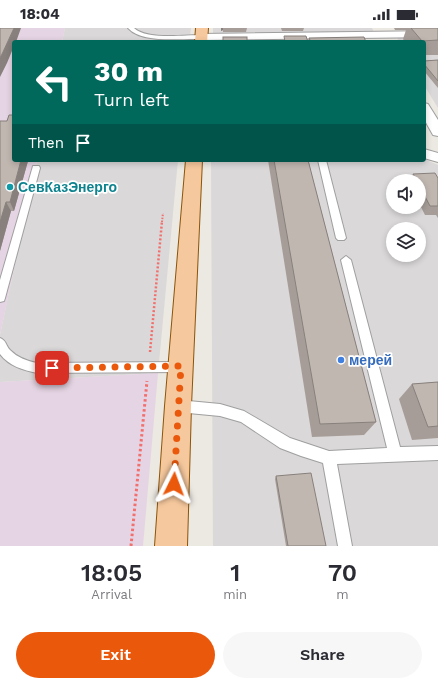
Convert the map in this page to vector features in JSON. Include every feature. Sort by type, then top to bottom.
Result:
[{"type":"main road","points":[[172,546],[178,406],[194,162]]},
{"type":"street","points":[[201,36],[438,34]]},
{"type":"street","points":[[426,111],[438,132]]},
{"type":"street","points":[[426,154],[438,158]]},
{"type":"lane","points":[[130,28],[138,34],[148,36],[201,36]]},
{"type":"lane","points":[[142,40],[148,36]]},
{"type":"lane","points":[[322,162],[341,238]]},
{"type":"lane","points":[[0,298],[36,168]]},
{"type":"lane","points":[[346,260],[395,454]]},
{"type":"lane","points":[[0,343],[3,350],[14,360],[24,365],[37,368],[181,366]]},
{"type":"lane","points":[[178,406],[220,410],[244,417],[285,443],[301,450],[329,458],[438,453]]},
{"type":"lane","points":[[329,458],[345,546]]},
{"type":"shaded area","points":[[0,28],[65,28],[62,40],[12,40],[12,162],[37,162],[0,335]]},
{"type":"shaded area","points":[[65,28],[191,28],[189,40],[62,40]]},
{"type":"shaded area","points":[[213,28],[372,28],[374,32],[213,34]]},
{"type":"shaded area","points":[[397,38],[438,38],[438,108],[426,88],[426,40],[398,40]]},
{"type":"shaded area","points":[[426,160],[438,165],[438,546],[213,546],[211,162],[426,162]]},
{"type":"shaded area","points":[[37,162],[178,162],[158,373],[0,382],[0,335]]},
{"type":"shaded area","points":[[158,373],[143,546],[0,546],[0,382]]},
{"type":"building","points":[[0,28],[14,28],[0,58]]},
{"type":"building","points":[[411,28],[438,28],[438,40],[421,40]]},
{"type":"building","points":[[284,36],[306,36],[307,40],[285,40]]},
{"type":"building","points":[[223,37],[247,37],[247,40],[223,40]]},
{"type":"building","points":[[364,37],[365,40],[310,40],[309,38]]},
{"type":"building","points":[[438,60],[438,81],[426,66],[426,61]]},
{"type":"building","points":[[9,115],[12,115],[12,162],[20,162],[10,202],[6,202],[0,222],[0,121],[7,121]]},
{"type":"building","points":[[274,162],[309,162],[376,422],[320,424]]},
{"type":"building","points":[[435,173],[438,178],[438,206],[430,206],[426,198],[426,174],[413,174]]},
{"type":"building","points":[[438,382],[438,426],[428,427],[412,384]]},
{"type":"building","points":[[311,473],[326,546],[288,546],[276,476]]},
{"type":"place","name":"СевКазЭнерго","points":[[10,187]]},
{"type":"place","name":"мерей","points":[[341,360]]},
{"type":"route","points":[[52,368],[181,366],[174,484]]}]
